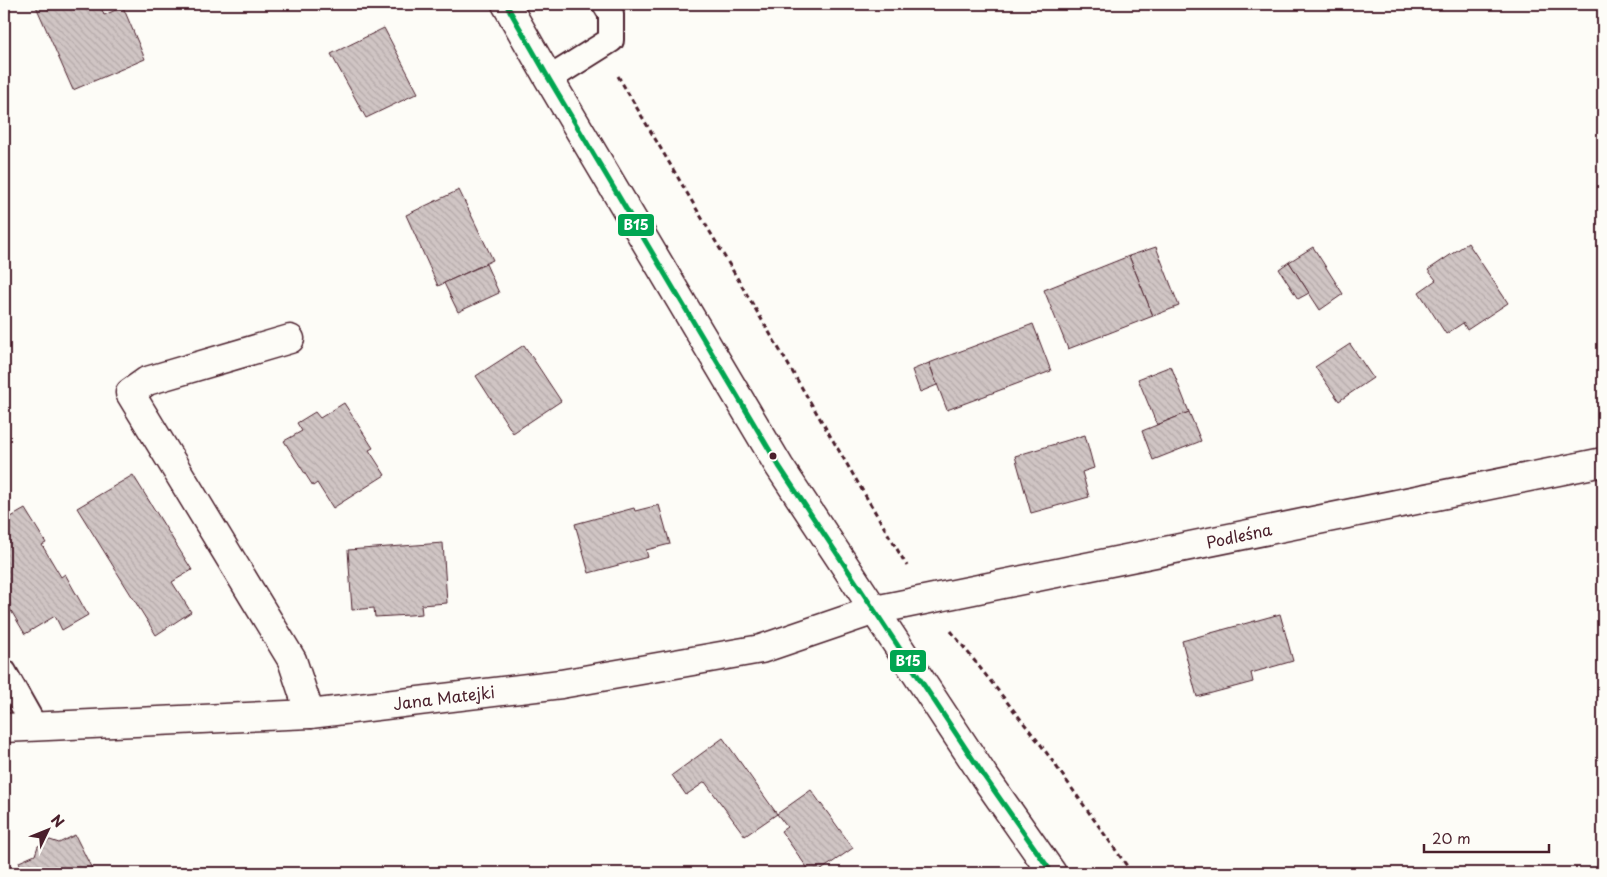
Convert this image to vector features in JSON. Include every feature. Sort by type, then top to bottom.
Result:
[{"type":"street","points":[[506,4],[779,466],[984,776],[1052,873]]},
{"type":"street","points":[[290,339],[147,381],[130,393],[292,660],[310,714]]},
{"type":"street","name":"Podleśna","points":[[875,610],[1603,462]]},
{"type":"street","name":"Jana Matejki","points":[[4,728],[310,714],[561,684],[761,649],[875,610]]},
{"type":"lane","points":[[549,79],[611,40],[611,14],[605,4]]},
{"type":"lane","points":[[4,672],[35,727]]},
{"type":"path","points":[[602,47],[927,600],[1041,745],[1132,873]]},
{"type":"building","points":[[35,4],[100,4],[104,15],[123,7],[145,59],[73,90]]},
{"type":"building","points":[[384,28],[418,93],[366,118],[331,54]]},
{"type":"building","points":[[459,190],[493,260],[438,286],[406,215]]},
{"type":"building","points":[[1468,243],[1508,303],[1467,330],[1463,323],[1446,334],[1419,292],[1436,280],[1428,270]]},
{"type":"building","points":[[1156,247],[1179,306],[1153,316],[1129,256]]},
{"type":"building","points":[[1313,247],[1343,294],[1320,310],[1289,262]]},
{"type":"building","points":[[1129,256],[1153,316],[1068,349],[1044,290]]},
{"type":"building","points":[[1289,262],[1309,293],[1298,299],[1279,269]]},
{"type":"building","points":[[486,264],[499,293],[458,312],[444,283]]},
{"type":"building","points":[[4,289],[9,299],[4,302]]},
{"type":"building","points":[[1033,324],[1051,371],[947,410],[929,363]]},
{"type":"building","points":[[1350,344],[1373,378],[1339,401],[1315,367]]},
{"type":"building","points":[[524,345],[561,401],[513,433],[476,376]]},
{"type":"building","points":[[929,363],[937,385],[920,392],[912,370]]},
{"type":"building","points":[[1171,366],[1189,412],[1157,425],[1138,379]]},
{"type":"building","points":[[344,403],[373,448],[369,450],[385,475],[333,508],[317,483],[313,486],[284,441],[302,431],[297,423],[315,412],[320,418]]},
{"type":"building","points":[[1189,412],[1201,441],[1153,460],[1142,431]]},
{"type":"building","points":[[1085,435],[1094,468],[1082,472],[1089,497],[1031,513],[1015,456]]},
{"type":"building","points":[[133,475],[192,570],[172,582],[191,612],[156,635],[77,508]]},
{"type":"building","points":[[659,505],[670,544],[646,550],[648,557],[589,573],[575,524],[634,508],[635,511]]},
{"type":"building","points":[[25,509],[46,543],[42,545],[61,577],[65,574],[88,615],[62,630],[55,616],[25,634],[4,599],[4,521]]},
{"type":"building","points":[[443,543],[447,603],[421,605],[422,614],[410,615],[375,617],[374,608],[352,610],[348,550]]},
{"type":"building","points":[[1280,614],[1293,661],[1251,673],[1253,682],[1197,697],[1182,641]]},
{"type":"building","points":[[723,738],[777,814],[745,836],[705,782],[686,795],[672,775]]},
{"type":"building","points":[[811,790],[853,848],[817,873],[811,873],[781,831],[787,827],[777,814]]},
{"type":"building","points":[[75,835],[94,873],[24,873],[19,862],[35,855],[38,846],[50,840],[59,843]]},
{"type":"transit line","name":"B15","points":[[506,4],[779,466],[984,776],[1052,873]]}]
